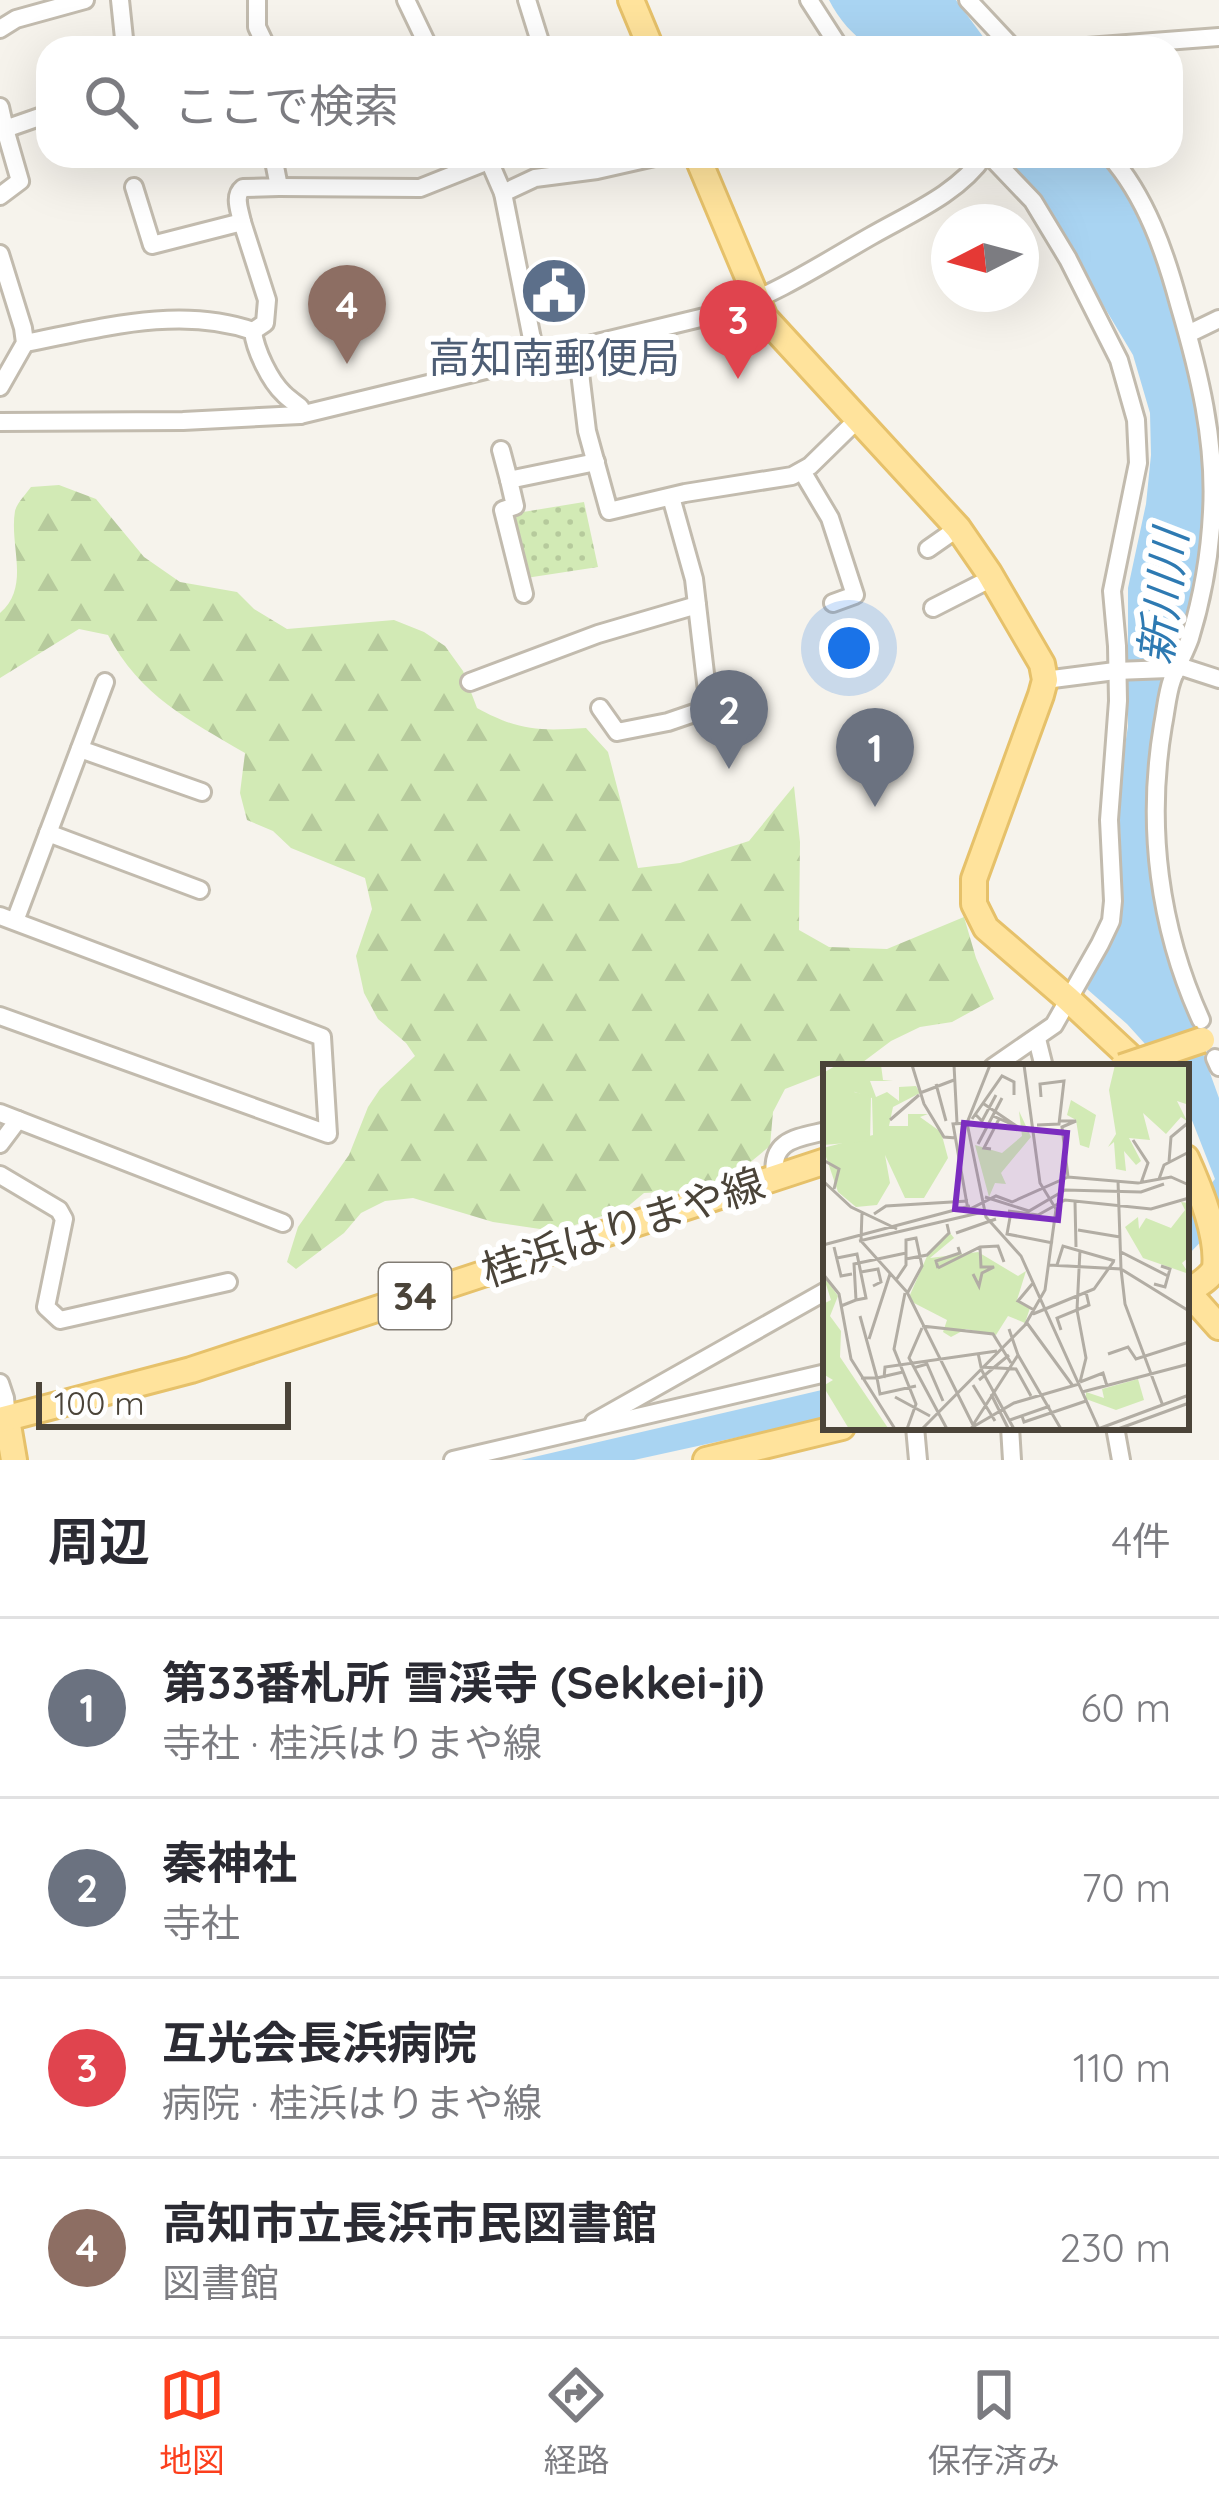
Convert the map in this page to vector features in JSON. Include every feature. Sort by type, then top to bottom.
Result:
[{"type":"main road","points":[[631,0],[646,36]]},
{"type":"main road","points":[[702,168],[765,318],[958,528],[1042,664],[1045,680],[974,879],[974,904],[986,928],[1138,1064]]},
{"type":"main road","points":[[1134,1064],[1211,1044]]},
{"type":"main road","name":"桂浜はりまや線","points":[[3,1420],[191,1370],[823,1162]]},
{"type":"main road","points":[[1189,1290],[1216,1266],[1219,1244],[1216,1227],[1191,1177]]},
{"type":"main road","points":[[1189,1295],[1219,1327]]},
{"type":"main road","points":[[3,1420],[14,1460]]},
{"type":"main road","points":[[721,1458],[830,1430]]},
{"type":"street","points":[[0,28],[85,0]]},
{"type":"street","points":[[120,0],[124,36]]},
{"type":"street","points":[[256,0],[261,36]]},
{"type":"street","points":[[406,0],[423,36]]},
{"type":"street","points":[[527,0],[538,36]]},
{"type":"street","points":[[809,0],[832,36]]},
{"type":"street","points":[[968,0],[1001,36]]},
{"type":"street","points":[[1183,40],[1219,37]]},
{"type":"street","points":[[0,106],[20,181],[0,196]]},
{"type":"street","points":[[5,129],[36,118]]},
{"type":"street","points":[[276,168],[279,187]]},
{"type":"street","points":[[25,343],[182,318],[253,331],[265,322],[267,300],[242,222],[238,191],[420,188],[473,168]]},
{"type":"street","points":[[492,168],[503,193],[536,359]]},
{"type":"street","points":[[503,193],[535,178],[606,168]]},
{"type":"street","points":[[0,422],[300,415],[722,313],[756,301],[934,200],[976,168]]},
{"type":"street","points":[[998,1064],[1054,1025],[1111,921],[1109,820],[1119,671],[1112,591],[1138,463],[1136,420],[1119,360],[1033,201],[999,168]]},
{"type":"street","points":[[1118,168],[1144,206],[1175,287],[1215,459],[1201,592],[1191,635],[1174,669],[1157,760],[1155,811],[1168,927],[1182,978],[1211,1044]]},
{"type":"street","points":[[134,187],[152,245],[242,222]]},
{"type":"street","points":[[0,254],[25,343],[0,387]]},
{"type":"street","points":[[1188,334],[1219,319]]},
{"type":"street","points":[[253,331],[254,343],[270,372],[282,393],[300,407],[300,415]]},
{"type":"street","points":[[577,348],[587,431],[609,512],[792,476],[859,418]]},
{"type":"street","points":[[501,450],[515,506],[503,510],[524,594]]},
{"type":"street","points":[[509,480],[596,462]]},
{"type":"street","points":[[802,471],[830,518],[855,595],[833,603]]},
{"type":"street","points":[[600,708],[617,732],[709,708],[690,561],[671,497]]},
{"type":"street","points":[[928,549],[958,528]]},
{"type":"street","points":[[933,608],[992,578]]},
{"type":"street","points":[[470,682],[585,638],[697,605]]},
{"type":"street","points":[[1045,680],[1174,669],[1219,679]]},
{"type":"street","points":[[0,1016],[328,1134],[322,1037],[7,918],[48,833],[105,682]]},
{"type":"street","points":[[80,748],[202,792]]},
{"type":"street","points":[[48,833],[200,890]]},
{"type":"street","points":[[1037,1039],[1043,1064]]},
{"type":"street","points":[[0,1113],[284,1223]]},
{"type":"street","points":[[0,1144],[18,1120]]},
{"type":"street","points":[[775,1176],[774,1165],[783,1146],[823,1132]]},
{"type":"street","points":[[0,1175],[58,1210],[64,1220],[46,1306],[60,1320],[229,1282]]},
{"type":"street","points":[[578,1431],[823,1293]]},
{"type":"street","points":[[453,1460],[823,1374]]},
{"type":"street","points":[[0,1383],[5,1398],[3,1420]]},
{"type":"street","points":[[915,1430],[918,1460]]},
{"type":"street","points":[[1010,1430],[1012,1460]]},
{"type":"street","points":[[1116,1430],[1121,1460]]},
{"type":"green space","points":[[59,485],[96,499],[144,557],[180,582],[237,592],[287,629],[394,620],[445,646],[463,671],[477,708],[530,728],[586,728],[608,752],[638,868],[680,863],[749,841],[794,786],[800,842],[799,930],[829,947],[887,949],[964,917],[994,999],[952,1022],[920,1027],[891,1041],[860,1064],[823,1064],[823,1074],[785,1089],[773,1112],[770,1146],[742,1169],[702,1190],[644,1193],[626,1208],[572,1226],[540,1229],[493,1222],[413,1198],[385,1201],[361,1213],[344,1233],[296,1269],[287,1262],[298,1227],[349,1155],[380,1089],[415,1056],[378,1019],[364,993],[356,956],[372,909],[365,878],[291,848],[273,831],[247,820],[240,793],[245,753],[151,690],[108,635],[79,629],[0,678],[0,613],[15,591],[17,578],[15,511],[31,487]]},
{"type":"green space","points":[[584,502],[598,567],[526,578],[511,514]]},
{"type":"water","points":[[829,0],[956,0],[983,36],[857,36]]},
{"type":"water","name":"新川川","points":[[1014,168],[1109,168],[1116,176],[1142,217],[1173,304],[1203,419],[1208,469],[1203,543],[1180,642],[1168,650],[1153,741],[1175,976],[1219,1098],[1219,1223],[1189,1254],[1189,1210],[1215,1179],[1189,1113],[1189,1064],[1163,1064],[1087,989],[1122,907],[1119,785],[1128,726],[1128,588],[1146,504],[1150,413],[1133,355],[1036,193]]},
{"type":"water","points":[[823,1390],[823,1419],[634,1460],[521,1460]]},
{"type":"place","name":"高知南郵便局","points":[[554,291]]},
{"type":"place","name":"高知市立長浜市民図書館","points":[[347,364]]},
{"type":"place","name":"互光会長浜病院","points":[[738,379]]},
{"type":"place","name":"秦神社","points":[[729,769]]},
{"type":"place","name":"第33番札所 雪渓寺 (Sekkei-ji)","points":[[875,807]]}]
